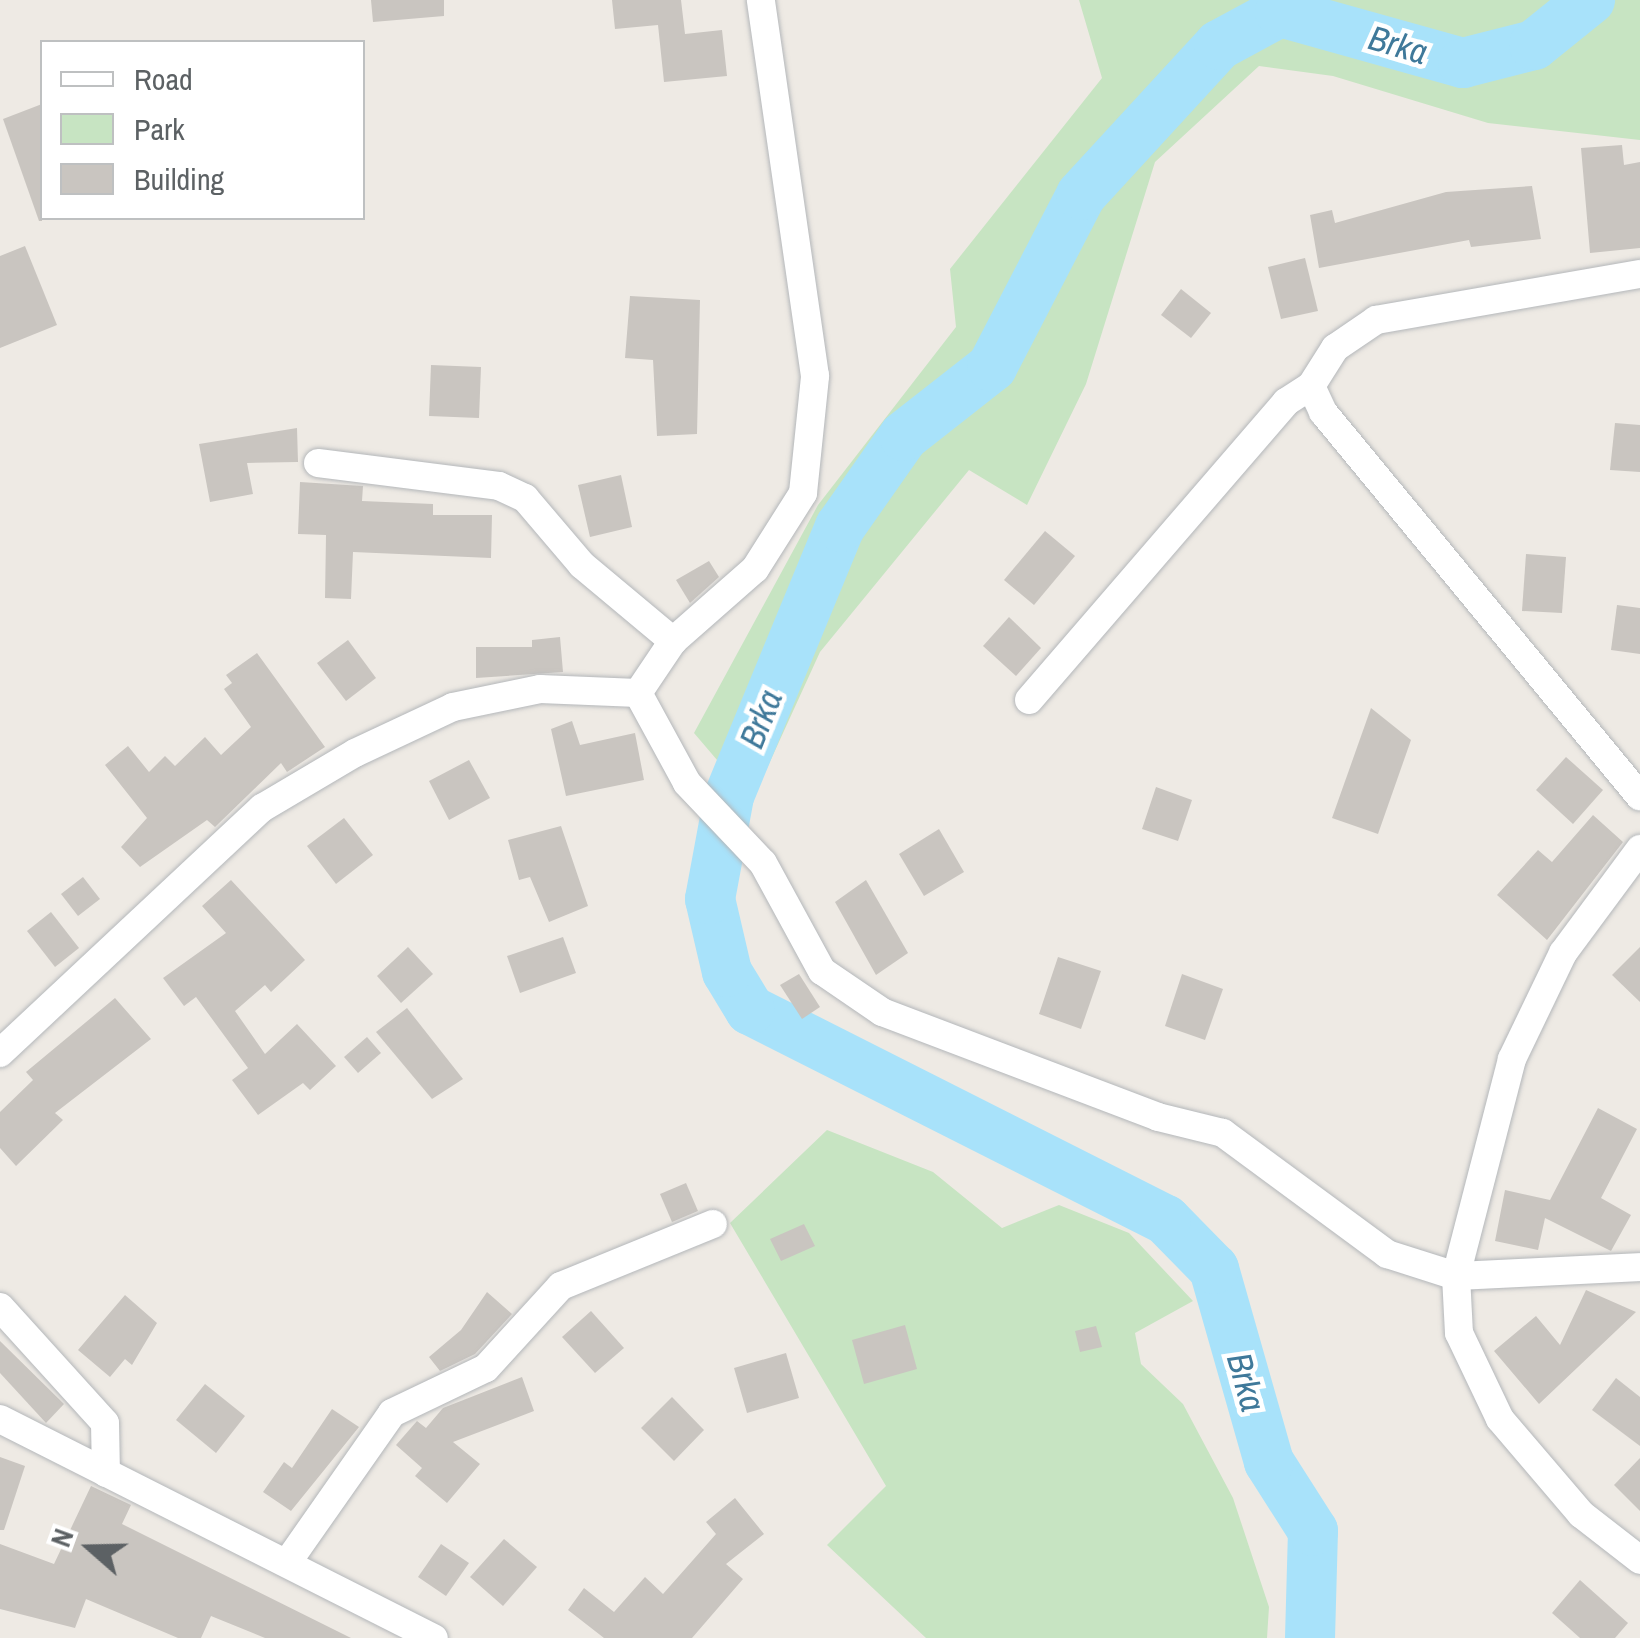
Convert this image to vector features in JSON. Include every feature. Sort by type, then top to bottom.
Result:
[{"type":"street","points":[[638,693],[673,641],[730,593],[782,533],[803,493],[816,376],[760,0]]},
{"type":"street","points":[[1029,700],[1286,402],[1310,386],[1335,348],[1376,320],[1640,274]]},
{"type":"street","points":[[1310,386],[1335,427],[1640,796]]},
{"type":"street","points":[[318,463],[499,486],[524,498],[582,565],[673,641]]},
{"type":"street","points":[[0,1053],[262,808],[356,753],[453,707],[540,688],[638,693]]},
{"type":"street","points":[[638,693],[687,783],[763,863],[822,971],[882,1012],[1158,1117],[1223,1133],[1371,1244],[1456,1276],[1640,1267]]},
{"type":"street","points":[[1640,849],[1563,954],[1512,1059],[1456,1276],[1458,1333],[1500,1419],[1581,1514],[1640,1560]]},
{"type":"street","points":[[287,1563],[366,1439],[392,1413],[486,1368],[561,1286],[712,1224]]},
{"type":"street","points":[[0,1308],[105,1422],[106,1472]]},
{"type":"street","points":[[0,1418],[434,1638]]},
{"type":"green space","points":[[1079,0],[1640,0],[1640,140],[1488,123],[1333,76],[1259,66],[1155,162],[1086,384],[1027,505],[969,470],[820,652],[752,801],[694,733],[818,505],[956,327],[950,269],[1102,78]]},
{"type":"green space","points":[[827,1130],[933,1172],[1002,1228],[1059,1205],[1129,1233],[1193,1301],[1135,1333],[1141,1364],[1183,1404],[1233,1498],[1269,1607],[1267,1638],[926,1638],[827,1545],[886,1486],[730,1223]]},
{"type":"building","points":[[371,0],[444,0],[444,16],[373,22]]},
{"type":"building","points":[[612,0],[681,0],[685,34],[722,30],[727,76],[664,82],[658,25],[615,29]]},
{"type":"building","points":[[40,105],[42,221],[39,221],[3,119]]},
{"type":"building","points":[[1622,145],[1624,165],[1640,162],[1640,248],[1590,253],[1581,148]]},
{"type":"building","points":[[1532,186],[1541,239],[1471,247],[1469,240],[1319,268],[1310,215],[1332,210],[1335,223],[1446,192]]},
{"type":"building","points":[[25,246],[57,325],[0,348],[0,256]]},
{"type":"building","points":[[1305,258],[1318,311],[1281,319],[1268,267]]},
{"type":"building","points":[[1181,289],[1211,313],[1191,338],[1161,315]]},
{"type":"building","points":[[630,296],[700,300],[697,434],[657,436],[653,360],[625,358]]},
{"type":"building","points":[[431,365],[481,367],[479,418],[429,416]]},
{"type":"building","points":[[1615,423],[1640,425],[1640,472],[1610,470]]},
{"type":"building","points":[[297,428],[298,462],[247,463],[253,494],[210,502],[199,444]]},
{"type":"building","points":[[621,475],[632,527],[590,537],[578,485]]},
{"type":"building","points":[[300,482],[363,486],[362,501],[433,504],[433,515],[492,515],[491,558],[353,552],[351,599],[325,598],[326,535],[298,534]]},
{"type":"building","points":[[1045,531],[1075,556],[1034,605],[1004,580]]},
{"type":"building","points":[[1526,554],[1566,557],[1562,613],[1522,611]]},
{"type":"building","points":[[709,561],[719,577],[690,603],[676,580]]},
{"type":"building","points":[[1617,605],[1640,608],[1640,654],[1611,650]]},
{"type":"building","points":[[1009,617],[1041,648],[1016,676],[983,646]]},
{"type":"building","points":[[560,637],[563,672],[476,678],[476,647],[532,647],[532,640]]},
{"type":"building","points":[[348,640],[376,678],[346,701],[317,663]]},
{"type":"building","points":[[257,653],[325,747],[287,772],[281,763],[215,827],[207,820],[140,867],[121,847],[147,818],[105,765],[128,746],[149,772],[165,756],[175,766],[205,737],[221,755],[251,727],[224,689],[232,683],[226,675]]},
{"type":"building","points":[[1371,708],[1411,740],[1378,834],[1332,818]]},
{"type":"building","points":[[572,721],[580,745],[635,733],[644,780],[566,796],[551,729]]},
{"type":"building","points":[[1566,757],[1603,790],[1573,824],[1536,790]]},
{"type":"building","points":[[469,760],[490,798],[449,820],[429,781]]},
{"type":"building","points":[[1156,787],[1192,800],[1178,841],[1142,829]]},
{"type":"building","points":[[1593,815],[1623,842],[1547,940],[1497,895],[1538,850],[1552,862]]},
{"type":"building","points":[[344,818],[373,855],[336,884],[307,846]]},
{"type":"building","points":[[561,826],[588,906],[549,922],[530,877],[519,880],[508,840]]},
{"type":"building","points":[[939,829],[964,872],[924,896],[899,854]]},
{"type":"building","points":[[83,877],[100,899],[78,916],[61,894]]},
{"type":"building","points":[[231,880],[305,960],[271,992],[265,985],[235,1011],[265,1054],[297,1024],[336,1066],[310,1090],[303,1083],[258,1115],[232,1080],[248,1068],[196,997],[184,1006],[163,978],[226,933],[202,906]]},
{"type":"building","points":[[866,880],[908,953],[876,975],[835,902]]},
{"type":"building","points":[[51,912],[79,948],[55,967],[27,931]]},
{"type":"building","points":[[563,937],[576,973],[520,993],[507,956]]},
{"type":"building","points":[[408,947],[433,974],[401,1003],[377,976]]},
{"type":"building","points":[[1640,947],[1640,1002],[1612,975]]},
{"type":"building","points":[[1058,957],[1101,971],[1081,1029],[1039,1014]]},
{"type":"building","points":[[799,974],[820,1007],[802,1019],[780,985]]},
{"type":"building","points":[[1182,974],[1223,989],[1205,1040],[1165,1026]]},
{"type":"building","points":[[115,998],[151,1039],[55,1113],[63,1120],[16,1166],[0,1148],[0,1112],[33,1080],[26,1072]]},
{"type":"building","points":[[407,1008],[463,1079],[432,1099],[376,1032]]},
{"type":"building","points":[[367,1037],[381,1053],[358,1073],[344,1057]]},
{"type":"building","points":[[1598,1108],[1637,1129],[1601,1198],[1631,1215],[1611,1251],[1545,1218],[1538,1250],[1495,1241],[1505,1190],[1550,1200]]},
{"type":"building","points":[[686,1183],[698,1211],[672,1222],[660,1194]]},
{"type":"building","points":[[804,1224],[815,1246],[781,1261],[770,1239]]},
{"type":"building","points":[[1586,1290],[1636,1312],[1539,1404],[1494,1351],[1536,1316],[1560,1345]]},
{"type":"building","points":[[487,1292],[512,1314],[475,1354],[440,1371],[429,1357],[461,1330]]},
{"type":"building","points":[[125,1295],[157,1323],[132,1365],[125,1359],[110,1377],[78,1350]]},
{"type":"building","points":[[591,1311],[624,1348],[595,1373],[562,1337]]},
{"type":"building","points":[[905,1325],[917,1369],[864,1384],[852,1340]]},
{"type":"building","points":[[1096,1326],[1102,1347],[1080,1352],[1075,1331]]},
{"type":"building","points":[[0,1341],[64,1404],[46,1423],[0,1373]]},
{"type":"building","points":[[786,1353],[799,1398],[747,1413],[734,1368]]},
{"type":"building","points":[[522,1377],[534,1411],[453,1442],[480,1464],[447,1503],[415,1476],[422,1468],[396,1445],[417,1421],[426,1428],[443,1408]]},
{"type":"building","points":[[1616,1378],[1640,1397],[1640,1446],[1592,1410]]},
{"type":"building","points":[[205,1384],[245,1416],[216,1453],[176,1420]]},
{"type":"building","points":[[672,1397],[704,1430],[674,1461],[641,1428]]},
{"type":"building","points":[[332,1409],[359,1427],[291,1511],[263,1492],[284,1462],[292,1468]]},
{"type":"building","points":[[0,1457],[25,1466],[4,1530],[0,1530]]},
{"type":"building","points":[[1640,1458],[1640,1511],[1614,1485]]},
{"type":"building","points":[[91,1486],[131,1505],[122,1524],[351,1638],[265,1638],[211,1616],[201,1638],[178,1638],[86,1599],[75,1628],[0,1609],[0,1544],[54,1564]]},
{"type":"building","points":[[735,1498],[764,1534],[726,1564],[743,1579],[692,1638],[604,1638],[568,1610],[584,1588],[614,1612],[645,1577],[663,1594],[716,1534],[706,1522]]},
{"type":"building","points":[[504,1539],[537,1567],[503,1606],[470,1577]]},
{"type":"building","points":[[441,1544],[469,1563],[446,1596],[418,1577]]},
{"type":"building","points":[[1580,1580],[1628,1623],[1615,1638],[1580,1638],[1552,1613]]},
{"type":"waterway","name":"Brka","points":[[1310,1638],[1313,1531],[1269,1462],[1214,1269],[1166,1220],[750,1010],[727,972],[710,899],[729,796],[840,527],[904,436],[992,367],[1081,195],[1219,45],[1280,12],[1463,63],[1534,45],[1590,0]]}]
